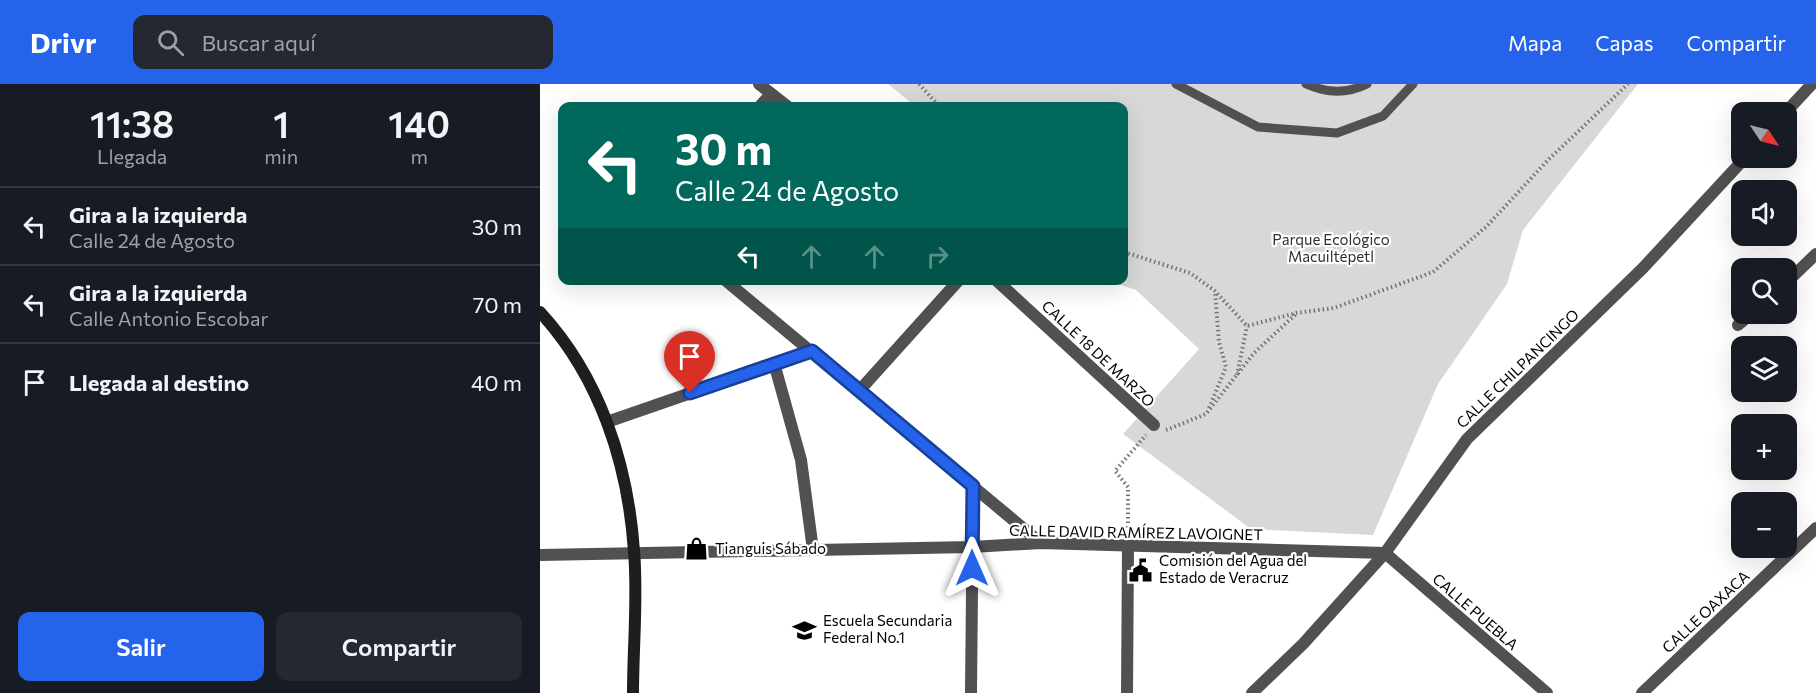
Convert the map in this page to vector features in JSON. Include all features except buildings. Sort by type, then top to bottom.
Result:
[{"type":"main road","points":[[540,312],[559,333],[585,372],[607,422],[625,480],[634,552],[633,693]]},
{"type":"street","points":[[759,84],[781,102]]},
{"type":"street","points":[[1795,102],[1812,84]]},
{"type":"street","points":[[764,102],[770,95]]},
{"type":"street","name":"CALLE CHILPANCINGO","points":[[1252,693],[1303,644],[1385,553],[1467,439],[1643,268],[1736,168]]},
{"type":"street","points":[[1797,272],[1816,254]]},
{"type":"street","points":[[731,285],[1041,543]]},
{"type":"street","points":[[859,391],[954,285]]},
{"type":"street","name":"CALLE 18 DE MARZO","points":[[1001,285],[1154,425]]},
{"type":"street","points":[[607,422],[812,351]]},
{"type":"street","points":[[774,363],[801,460],[813,550]]},
{"type":"street","points":[[971,693],[973,486]]},
{"type":"street","name":"CALLE OAXACA","points":[[1642,693],[1816,528]]},
{"type":"street","name":"CALLE DAVID RAMÍREZ LAVOIGNET","points":[[540,555],[972,548],[1041,543],[1385,553]]},
{"type":"street","points":[[1127,693],[1128,547]]},
{"type":"street","name":"CALLE PUEBLA","points":[[1385,553],[1546,693]]},
{"type":"lane","points":[[1176,84],[1258,127],[1337,133],[1383,116],[1413,84]]},
{"type":"lane","points":[[1306,84],[1319,90],[1352,91],[1367,84]]},
{"type":"path","points":[[919,84],[935,102]]},
{"type":"path","points":[[1247,326],[1296,313],[1334,308],[1433,272],[1487,226],[1546,161],[1628,84]]},
{"type":"path","points":[[1128,253],[1190,273],[1215,291],[1247,326]]},
{"type":"path","points":[[1206,414],[1226,367],[1219,342],[1215,291]]},
{"type":"path","points":[[1128,547],[1128,488],[1115,471],[1154,425],[1167,431],[1206,414],[1254,353],[1296,313]]},
{"type":"path","points":[[1237,377],[1247,326]]},
{"type":"green space","name":"Parque Ecológico Macuiltépetl","points":[[888,84],[1638,84],[1523,230],[1507,284],[1438,384],[1373,535],[1251,529],[1123,434],[1199,349],[1136,290],[1121,285],[1128,285],[1128,102],[910,102]]},
{"type":"place","name":"Tianguis Sábado","points":[[697,549]]},
{"type":"place","name":"Comisión del Agua del Estado de Veracruz","points":[[1141,570]]},
{"type":"place","name":"Escuela Secundaria Federal No.1","points":[[805,630]]},
{"type":"route","points":[[690,393],[812,351],[973,486],[972,568]]}]
